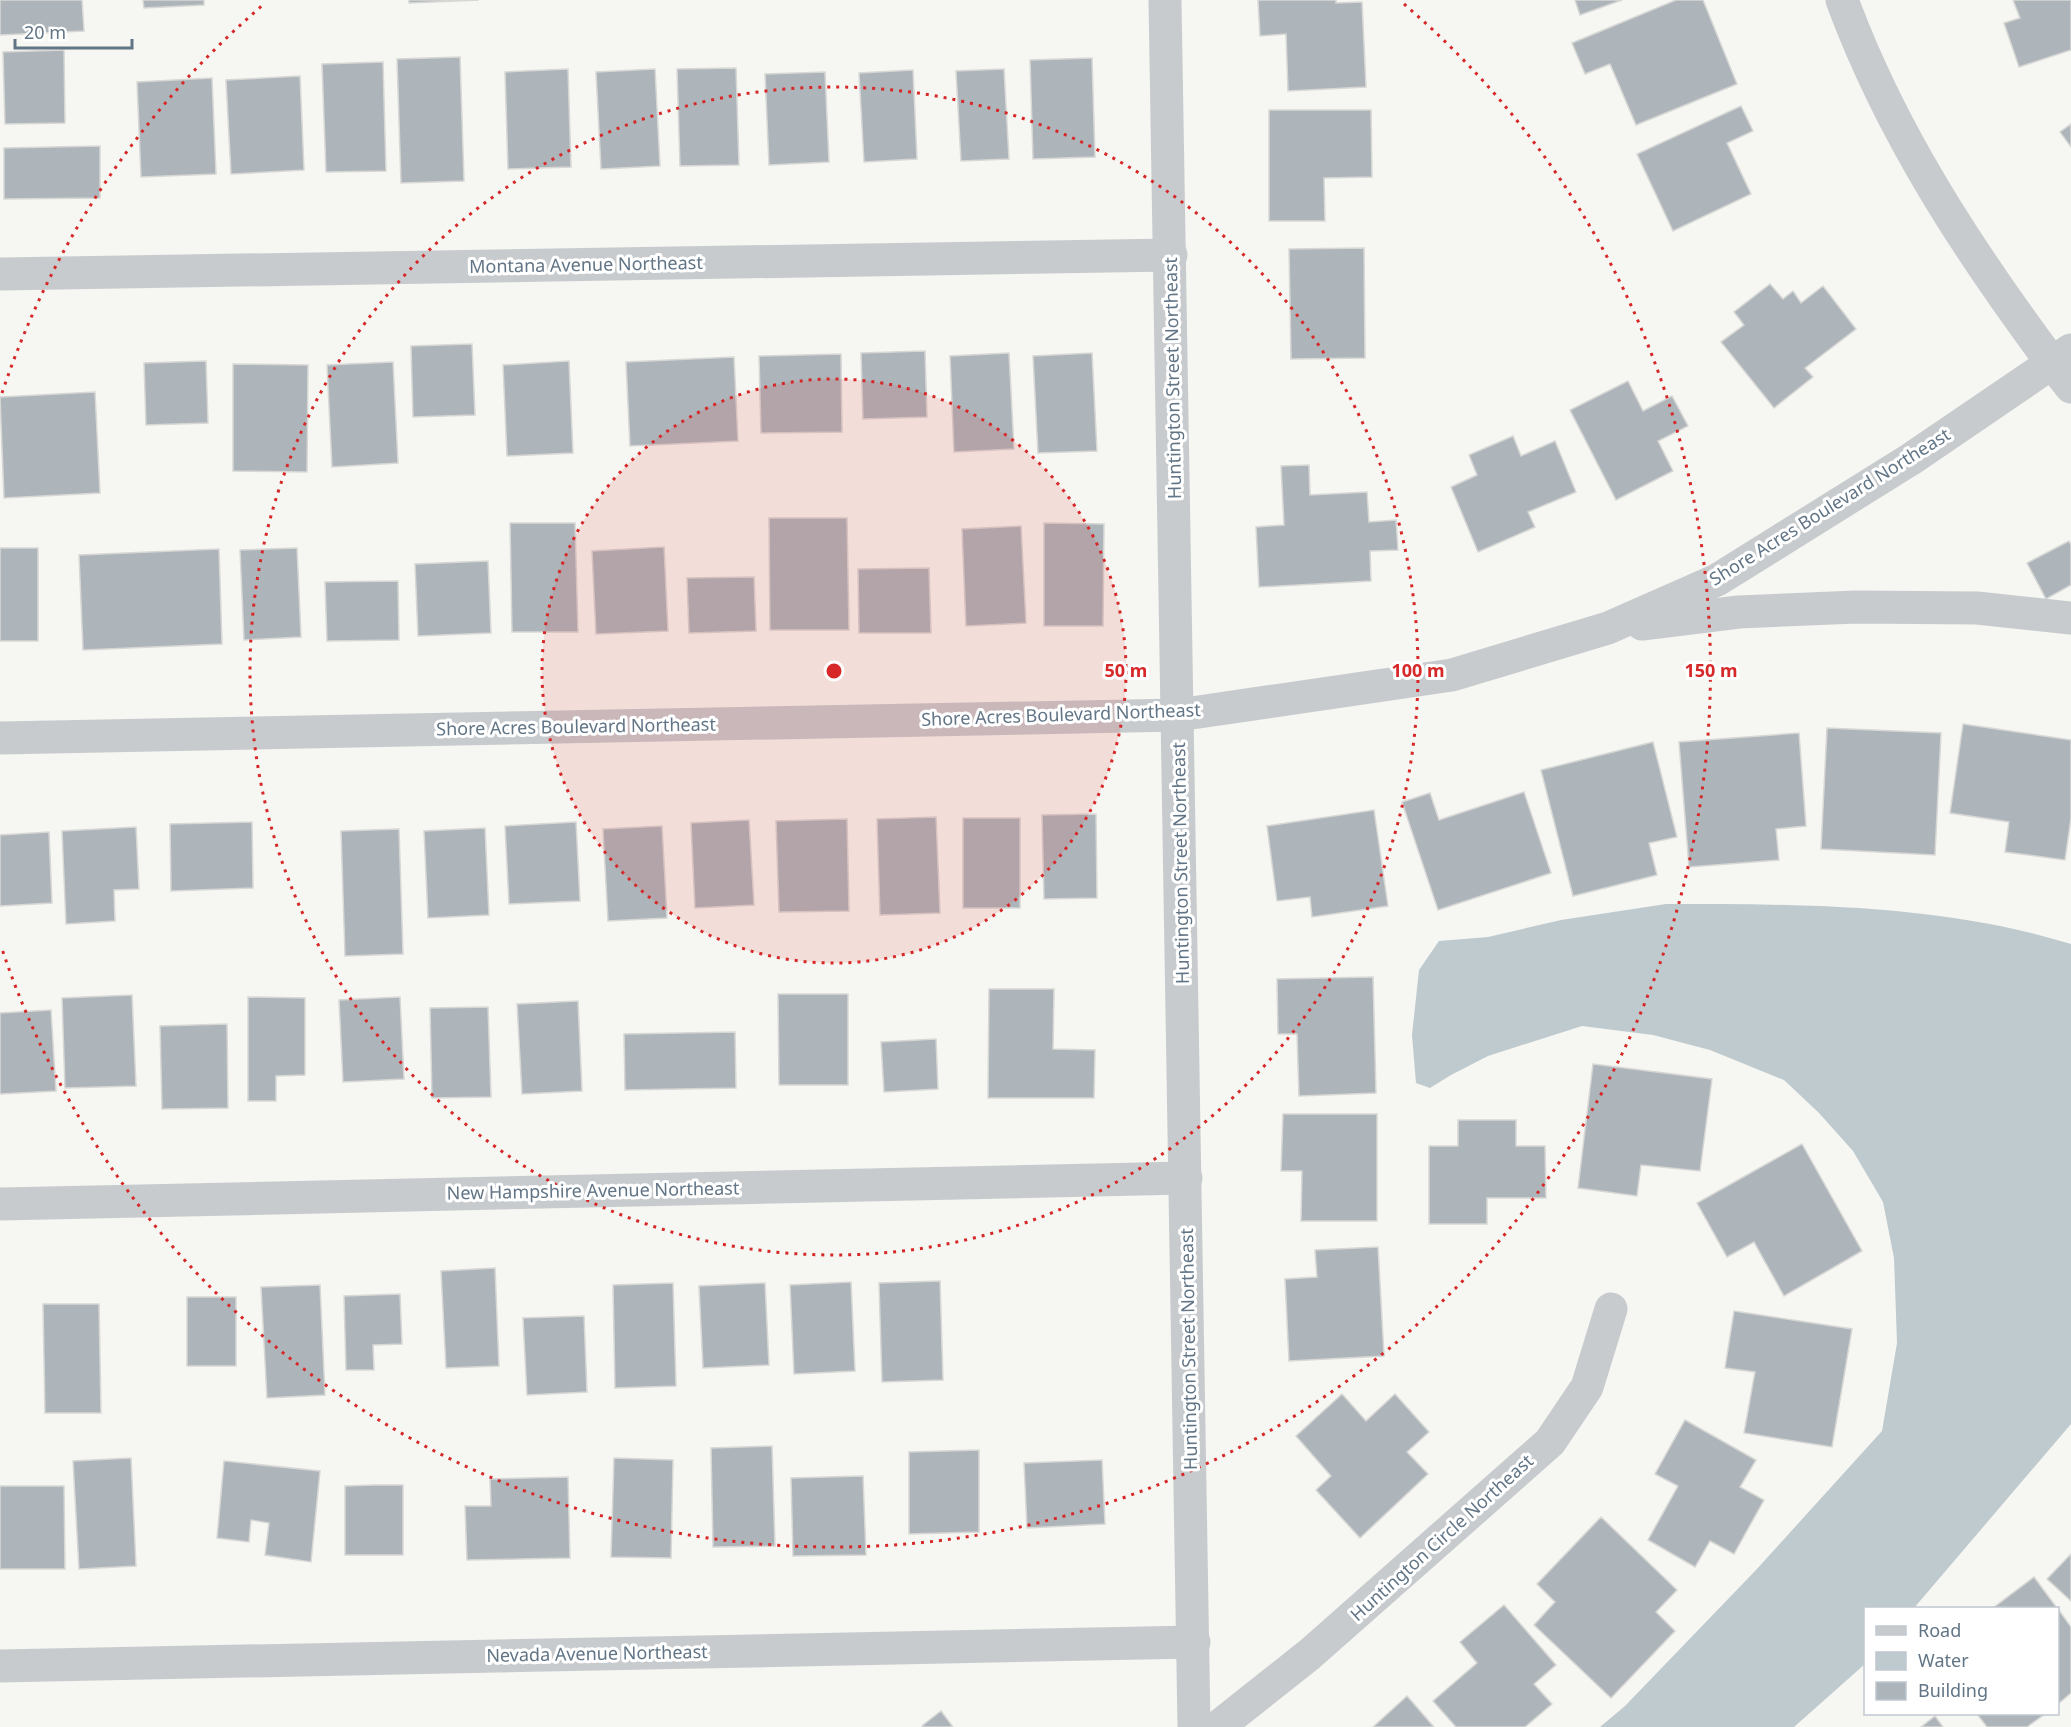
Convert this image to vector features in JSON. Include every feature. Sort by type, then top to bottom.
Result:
[{"type":"street","name":"Huntington Street Northeast","points":[[1166,0],[1194,1727]]},
{"type":"street","points":[[1842,0],[1875,82],[1950,218],[2003,297],[2065,367]]},
{"type":"street","name":"Montana Avenue Northeast","points":[[0,274],[1171,255]]},
{"type":"street","name":"Shore Acres Boulevard Northeast","points":[[0,738],[1178,715],[1452,675],[1608,628],[1718,580],[1911,459],[2065,367]]},
{"type":"street","points":[[1608,628],[1739,612],[1856,607],[1977,608],[2071,618]]},
{"type":"street","name":"New Hampshire Avenue Northeast","points":[[0,1204],[1186,1178]]},
{"type":"street","name":"Huntington Circle Northeast","points":[[1218,1727],[1310,1654],[1550,1442],[1587,1387],[1611,1309]]},
{"type":"street","name":"Nevada Avenue Northeast","points":[[0,1666],[1194,1642]]},
{"type":"water","points":[[1666,904],[1819,906],[1921,914],[1972,921],[2071,944],[2071,1424],[1915,1607],[1864,1607],[1864,1665],[1794,1727],[1600,1727],[1625,1706],[1756,1570],[1882,1431],[1897,1343],[1894,1258],[1883,1202],[1853,1151],[1819,1113],[1784,1080],[1710,1050],[1653,1035],[1582,1026],[1488,1056],[1430,1088],[1416,1083],[1412,1035],[1419,970],[1439,941],[1488,937],[1561,920]]},
{"type":"building","points":[[0,0],[82,0],[84,31],[0,35]]},
{"type":"building","points":[[143,0],[204,0],[204,5],[144,8]]},
{"type":"building","points":[[409,0],[479,0],[409,3]]},
{"type":"building","points":[[1258,0],[1362,2],[1366,87],[1288,91],[1286,34],[1260,36]]},
{"type":"building","points":[[1575,0],[1622,0],[1580,15]]},
{"type":"building","points":[[1676,0],[1703,0],[1737,84],[1636,125],[1610,64],[1585,74],[1572,43]]},
{"type":"building","points":[[2013,0],[2071,0],[2071,50],[2019,67],[2004,23],[2020,18]]},
{"type":"building","points":[[64,50],[65,123],[5,124],[3,52]]},
{"type":"building","points":[[460,57],[464,181],[401,183],[397,59]]},
{"type":"building","points":[[1092,58],[1095,157],[1033,159],[1030,60]]},
{"type":"building","points":[[383,62],[386,171],[326,172],[322,64]]},
{"type":"building","points":[[736,68],[739,165],[680,166],[677,69]]},
{"type":"building","points":[[568,69],[571,167],[508,169],[505,72]]},
{"type":"building","points":[[655,69],[660,166],[601,169],[596,72]]},
{"type":"building","points":[[1004,69],[1009,159],[961,161],[956,71]]},
{"type":"building","points":[[913,70],[917,159],[864,162],[859,73]]},
{"type":"building","points":[[825,72],[829,162],[769,165],[765,74]]},
{"type":"building","points":[[300,76],[304,170],[231,174],[226,80]]},
{"type":"building","points":[[212,78],[216,174],[141,177],[137,82]]},
{"type":"building","points":[[1741,106],[1753,131],[1727,143],[1751,194],[1673,231],[1637,154]]},
{"type":"building","points":[[1269,110],[1371,110],[1372,177],[1324,178],[1325,221],[1269,221]]},
{"type":"building","points":[[2071,124],[2071,147],[2060,132]]},
{"type":"building","points":[[100,146],[100,198],[4,199],[4,148]]},
{"type":"building","points":[[1364,248],[1365,358],[1291,359],[1289,249]]},
{"type":"building","points":[[1770,284],[1783,299],[1793,291],[1801,303],[1823,286],[1856,329],[1805,368],[1813,377],[1774,408],[1721,342],[1744,325],[1734,312]]},
{"type":"building","points":[[472,344],[475,415],[413,417],[411,346]]},
{"type":"building","points":[[925,351],[927,417],[863,419],[861,353]]},
{"type":"building","points":[[1009,353],[1014,449],[954,452],[950,356]]},
{"type":"building","points":[[1092,353],[1097,451],[1038,453],[1033,356]]},
{"type":"building","points":[[841,354],[842,432],[761,433],[759,356]]},
{"type":"building","points":[[734,357],[738,441],[630,446],[626,362]]},
{"type":"building","points":[[206,361],[208,423],[146,425],[144,363]]},
{"type":"building","points":[[569,361],[573,453],[507,456],[503,365]]},
{"type":"building","points":[[393,362],[398,463],[332,467],[327,365]]},
{"type":"building","points":[[233,364],[308,365],[307,472],[233,471]]},
{"type":"building","points":[[1628,381],[1643,411],[1672,396],[1688,426],[1658,441],[1673,471],[1616,500],[1570,410]]},
{"type":"building","points":[[95,392],[100,493],[4,498],[0,397]]},
{"type":"building","points":[[1513,436],[1521,456],[1555,441],[1576,492],[1528,512],[1535,527],[1478,552],[1451,487],[1477,475],[1469,455]]},
{"type":"building","points":[[1309,465],[1310,495],[1367,492],[1369,522],[1396,520],[1398,550],[1370,551],[1371,581],[1259,587],[1256,527],[1284,525],[1281,466]]},
{"type":"building","points":[[769,518],[847,518],[849,630],[770,630]]},
{"type":"building","points":[[510,523],[575,523],[578,632],[512,632]]},
{"type":"building","points":[[1044,523],[1104,524],[1103,626],[1044,626]]},
{"type":"building","points":[[1021,526],[1026,623],[966,626],[962,529]]},
{"type":"building","points":[[2069,541],[2071,545],[2071,585],[2046,599],[2027,563]]},
{"type":"building","points":[[664,547],[668,631],[596,634],[592,551]]},
{"type":"building","points":[[0,548],[38,548],[38,641],[0,641]]},
{"type":"building","points":[[297,548],[301,637],[244,640],[240,550]]},
{"type":"building","points":[[219,549],[222,644],[83,650],[79,555]]},
{"type":"building","points":[[488,561],[491,633],[418,636],[415,564]]},
{"type":"building","points":[[929,568],[931,633],[859,633],[858,569]]},
{"type":"building","points":[[754,577],[756,631],[689,633],[687,578]]},
{"type":"building","points":[[398,581],[399,640],[327,641],[325,582]]},
{"type":"building","points":[[1963,724],[2071,740],[2071,818],[2065,860],[2005,852],[2009,822],[1950,813]]},
{"type":"building","points":[[1827,728],[1941,733],[1935,855],[1821,849]]},
{"type":"building","points":[[1799,733],[1806,826],[1776,829],[1779,860],[1689,867],[1679,742]]},
{"type":"building","points":[[1653,742],[1677,837],[1649,843],[1657,875],[1573,896],[1541,770]]},
{"type":"building","points":[[1524,792],[1551,873],[1438,910],[1402,802],[1430,793],[1439,820]]},
{"type":"building","points":[[1374,810],[1388,906],[1312,917],[1310,897],[1277,901],[1267,826]]},
{"type":"building","points":[[1096,814],[1097,898],[1044,899],[1042,815]]},
{"type":"building","points":[[936,817],[940,913],[880,915],[877,819]]},
{"type":"building","points":[[963,818],[1020,818],[1020,908],[963,908]]},
{"type":"building","points":[[847,819],[849,911],[779,912],[776,821]]},
{"type":"building","points":[[749,820],[754,905],[695,908],[691,823]]},
{"type":"building","points":[[252,822],[253,888],[171,891],[170,824]]},
{"type":"building","points":[[576,822],[580,901],[509,904],[505,826]]},
{"type":"building","points":[[662,826],[667,918],[608,921],[603,829]]},
{"type":"building","points":[[136,827],[139,889],[114,890],[115,921],[66,924],[62,831]]},
{"type":"building","points":[[485,828],[489,915],[428,918],[424,831]]},
{"type":"building","points":[[399,829],[403,954],[345,956],[341,831]]},
{"type":"building","points":[[49,832],[52,903],[0,906],[0,835]]},
{"type":"building","points":[[1373,977],[1376,1093],[1299,1096],[1297,1034],[1278,1034],[1277,979]]},
{"type":"building","points":[[989,989],[1054,989],[1053,1049],[1095,1050],[1094,1098],[988,1098]]},
{"type":"building","points":[[778,994],[848,994],[848,1085],[779,1085]]},
{"type":"building","points":[[132,995],[136,1086],[65,1088],[62,998]]},
{"type":"building","points":[[248,997],[305,998],[305,1075],[276,1076],[276,1101],[248,1101]]},
{"type":"building","points":[[400,997],[404,1079],[343,1082],[339,1000]]},
{"type":"building","points":[[578,1001],[582,1091],[522,1094],[517,1004]]},
{"type":"building","points":[[488,1007],[491,1097],[432,1098],[430,1008]]},
{"type":"building","points":[[51,1010],[56,1091],[0,1094],[0,1013]]},
{"type":"building","points":[[227,1024],[228,1108],[162,1109],[160,1026]]},
{"type":"building","points":[[735,1032],[736,1088],[625,1090],[624,1034]]},
{"type":"building","points":[[936,1039],[938,1089],[884,1092],[881,1042]]},
{"type":"building","points":[[1593,1064],[1712,1079],[1700,1171],[1641,1165],[1637,1196],[1578,1188]]},
{"type":"building","points":[[1283,1114],[1377,1114],[1377,1221],[1301,1221],[1302,1171],[1281,1171]]},
{"type":"building","points":[[1458,1120],[1516,1120],[1516,1146],[1545,1146],[1546,1198],[1487,1198],[1487,1224],[1429,1224],[1429,1146],[1458,1146]]},
{"type":"building","points":[[1802,1144],[1862,1251],[1784,1296],[1754,1242],[1727,1257],[1697,1203]]},
{"type":"building","points":[[1378,1247],[1384,1356],[1289,1361],[1285,1279],[1317,1277],[1315,1250]]},
{"type":"building","points":[[495,1268],[499,1366],[446,1368],[441,1271]]},
{"type":"building","points":[[940,1281],[943,1380],[882,1382],[879,1283]]},
{"type":"building","points":[[851,1282],[855,1371],[794,1374],[790,1285]]},
{"type":"building","points":[[673,1283],[676,1386],[615,1388],[613,1285]]},
{"type":"building","points":[[765,1283],[769,1365],[703,1368],[699,1286]]},
{"type":"building","points":[[320,1285],[325,1395],[267,1398],[261,1287]]},
{"type":"building","points":[[400,1294],[402,1344],[373,1345],[374,1370],[346,1370],[344,1296]]},
{"type":"building","points":[[187,1297],[236,1297],[236,1366],[187,1366]]},
{"type":"building","points":[[43,1304],[99,1304],[101,1413],[45,1413]]},
{"type":"building","points":[[1734,1311],[1852,1329],[1832,1447],[1744,1433],[1755,1372],[1725,1368]]},
{"type":"building","points":[[584,1316],[587,1392],[527,1395],[523,1318]]},
{"type":"building","points":[[1342,1394],[1366,1421],[1395,1394],[1429,1432],[1407,1452],[1428,1474],[1360,1538],[1316,1490],[1331,1476],[1296,1436]]},
{"type":"building","points":[[1685,1420],[1756,1460],[1740,1487],[1764,1500],[1734,1554],[1710,1541],[1695,1567],[1648,1540],[1678,1486],[1655,1474]]},
{"type":"building","points":[[772,1446],[775,1546],[713,1547],[711,1448]]},
{"type":"building","points":[[979,1450],[979,1532],[909,1534],[909,1452]]},
{"type":"building","points":[[131,1458],[136,1566],[79,1569],[73,1461]]},
{"type":"building","points":[[614,1458],[673,1460],[671,1558],[611,1557]]},
{"type":"building","points":[[1102,1460],[1105,1524],[1027,1528],[1024,1463]]},
{"type":"building","points":[[224,1461],[320,1471],[311,1562],[265,1555],[269,1523],[251,1520],[249,1542],[217,1538]]},
{"type":"building","points":[[863,1476],[866,1555],[793,1556],[791,1478]]},
{"type":"building","points":[[568,1477],[570,1558],[467,1560],[465,1506],[491,1506],[490,1479]]},
{"type":"building","points":[[403,1485],[403,1555],[345,1555],[345,1486]]},
{"type":"building","points":[[0,1486],[64,1486],[65,1569],[0,1569]]},
{"type":"building","points":[[1601,1517],[1677,1590],[1656,1612],[1675,1631],[1611,1698],[1534,1625],[1555,1602],[1537,1584]]},
{"type":"building","points":[[2071,1554],[2071,1601],[2047,1579]]},
{"type":"building","points":[[2034,1577],[2056,1607],[1994,1607]]},
{"type":"building","points":[[1504,1605],[1556,1665],[1534,1684],[1552,1704],[1525,1727],[1456,1727],[1433,1701],[1477,1663],[1460,1642]]},
{"type":"building","points":[[2059,1610],[2071,1627],[2071,1693],[2059,1703]]},
{"type":"building","points":[[1407,1696],[1434,1727],[1373,1727]]},
{"type":"building","points":[[941,1711],[953,1727],[922,1727],[923,1725]]},
{"type":"building","points":[[1978,1715],[2044,1715],[2027,1727],[1987,1727]]},
{"type":"building","points":[[1935,1716],[1943,1727],[1921,1727]]}]
